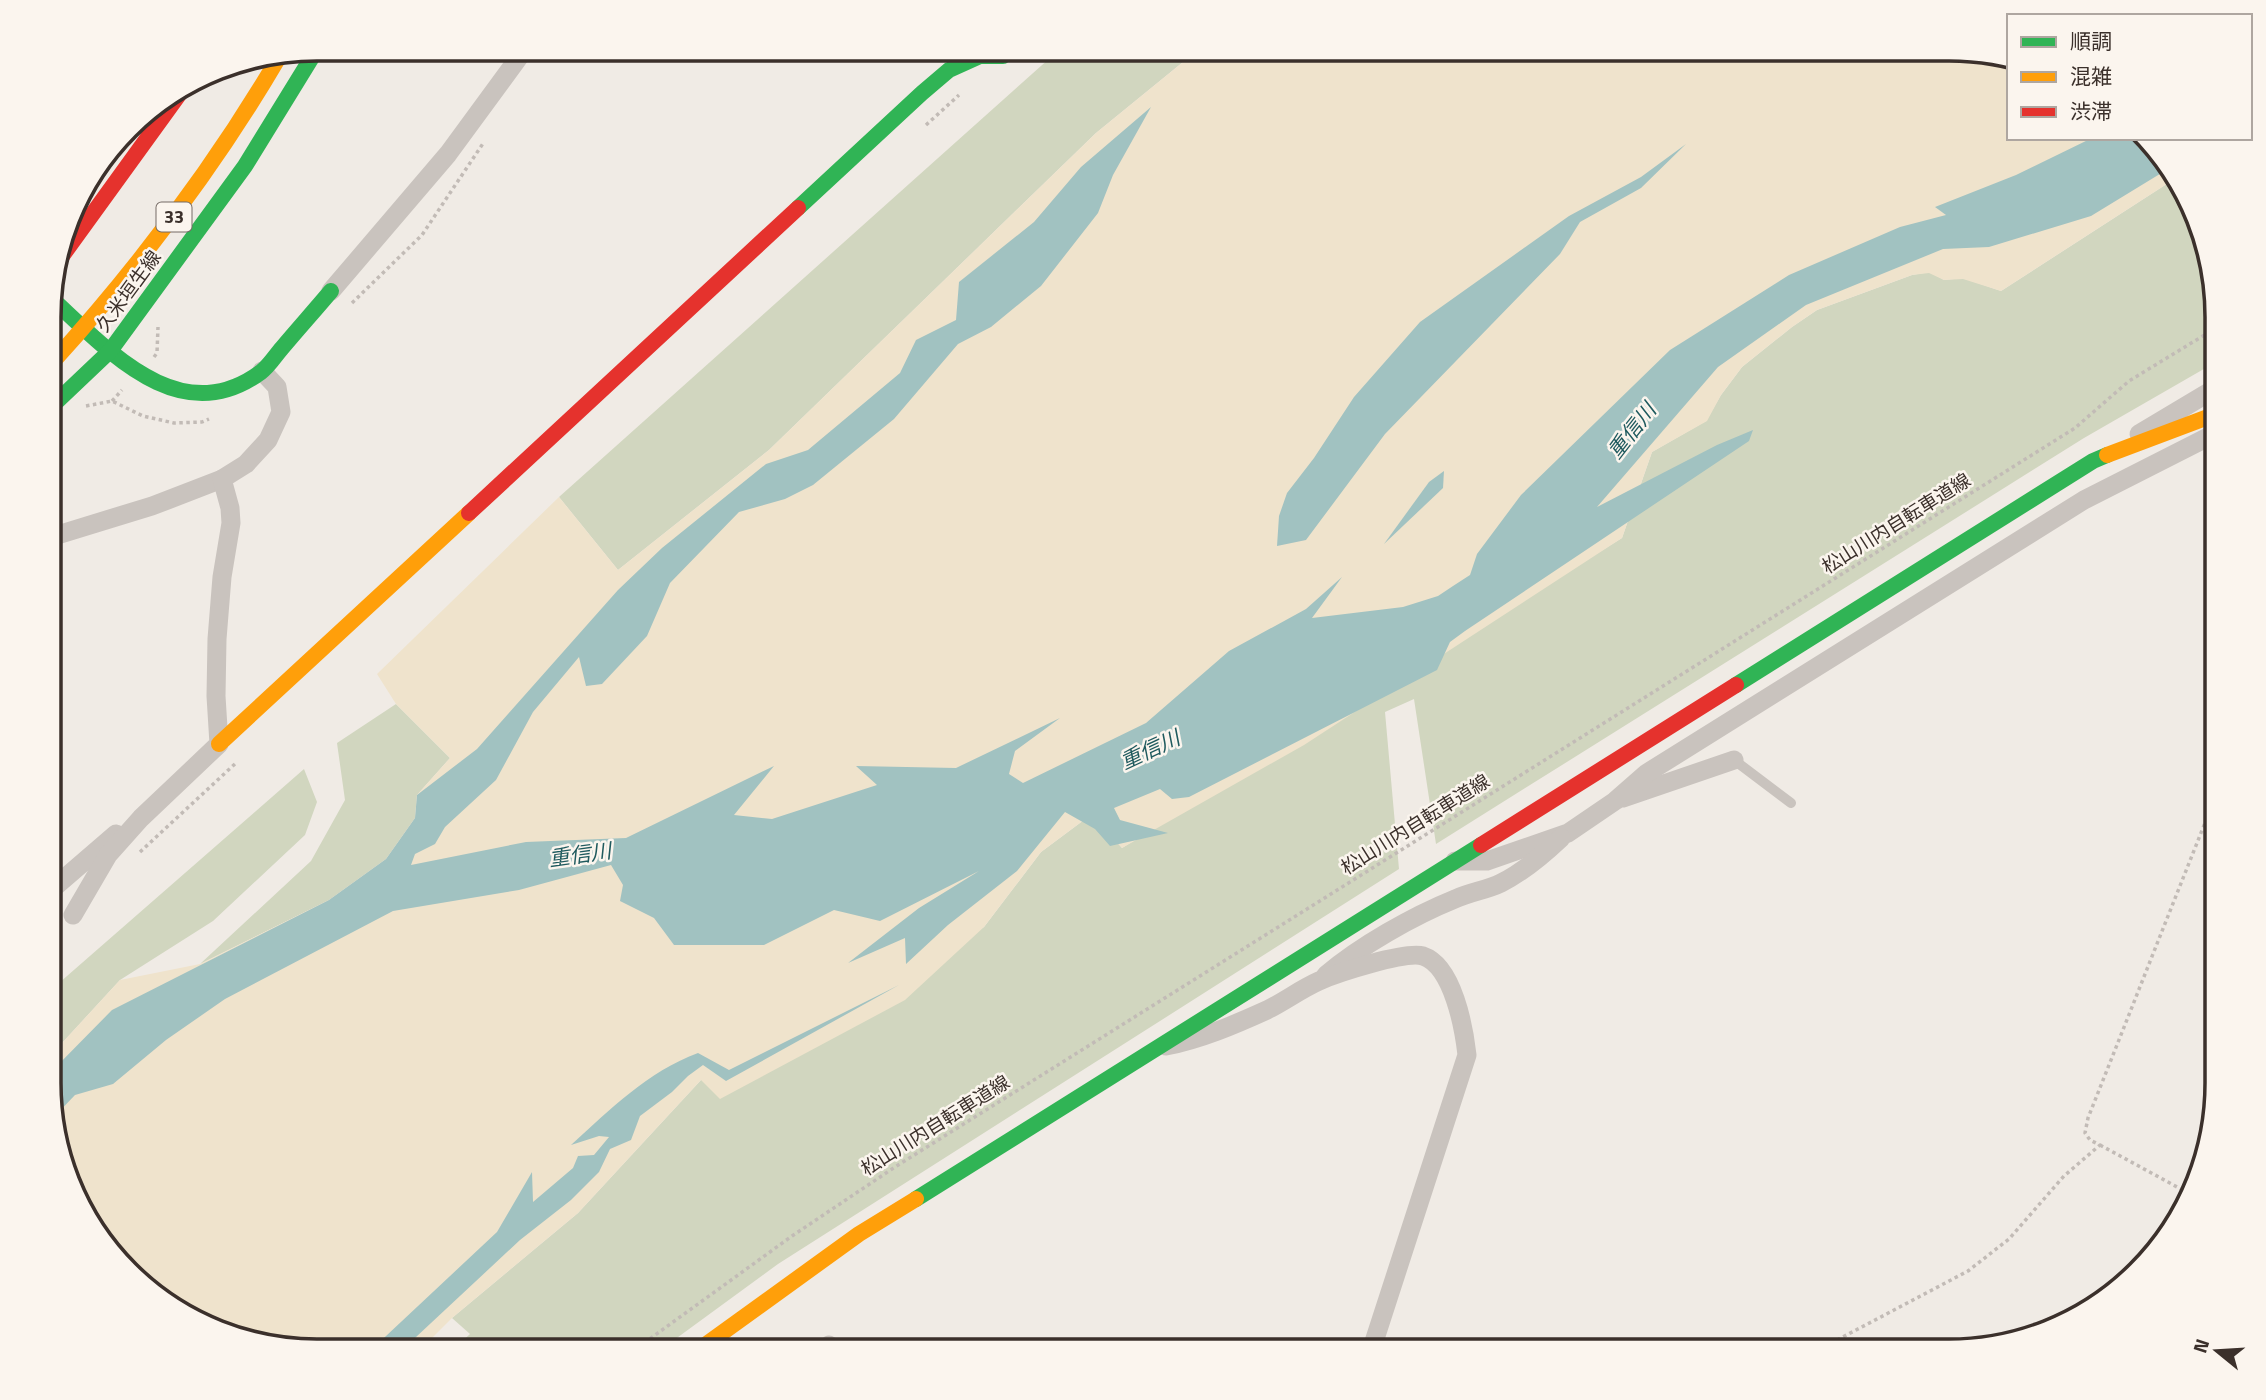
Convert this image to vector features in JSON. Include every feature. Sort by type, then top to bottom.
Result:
[{"type":"main road","name":"久米垣生線","points":[[61,398],[110,351],[245,166],[309,61]]},
{"type":"main road","points":[[219,744],[922,93],[965,61]]},
{"type":"main road","name":"33","points":[[61,353],[109,301],[169,226],[222,149],[274,65]]},
{"type":"main road","points":[[73,241],[169,108]]},
{"type":"main road","points":[[62,307],[110,351],[146,378],[164,388],[185,394],[209,394],[229,390],[249,381],[262,371],[331,291]]},
{"type":"main road","points":[[714,1339],[859,1234],[2093,461],[2205,418]]},
{"type":"street","points":[[331,291],[448,154],[515,61]]},
{"type":"street","points":[[61,534],[152,506],[222,479],[246,464],[268,440],[281,412],[277,387],[262,371]]},
{"type":"street","points":[[2093,461],[2205,395]]},
{"type":"street","points":[[1155,1049],[1194,1041],[1269,1009],[1320,980],[1345,959],[1416,918],[1455,898],[1501,883],[1615,801],[1647,773],[2084,500],[2205,439]]},
{"type":"street","points":[[73,915],[108,855],[141,818],[219,744],[217,639],[222,577],[231,523],[222,479]]},
{"type":"street","points":[[1615,801],[1734,760]]},
{"type":"street","points":[[61,881],[102,845],[141,818]]},
{"type":"street","points":[[1455,861],[1487,861],[1567,833]]},
{"type":"street","points":[[1320,980],[1394,958],[1411,955],[1424,957],[1446,976],[1464,1032],[1467,1055],[1375,1339]]},
{"type":"lane","points":[[1734,760],[1791,803]]},
{"type":"path","name":"松山川内自転車道線","points":[[651,1339],[853,1194],[2075,428],[2129,381],[2205,335]]},
{"type":"path","points":[[2181,1189],[2090,1140],[2085,1133],[2085,1125],[2205,822]]},
{"type":"path","points":[[1842,1339],[1968,1271],[2009,1239],[2064,1176],[2100,1145]]},
{"type":"green space","points":[[1047,61],[1184,61],[1096,133],[769,450],[618,570],[559,497]]},
{"type":"green space","points":[[2167,184],[2185,219],[2200,267],[2205,317],[2205,368],[2084,438],[1436,844],[1414,699],[1385,712],[1399,869],[778,1264],[675,1339],[465,1339],[470,1334],[452,1318],[578,1213],[701,1080],[984,927],[1041,852],[1092,814],[1122,848],[1622,538],[1652,452],[1706,421],[1742,367],[1792,327],[1817,310],[1912,275],[1930,272],[1944,280],[1963,278],[2001,291]]},
{"type":"green space","points":[[396,704],[450,758],[417,795],[415,818],[386,859],[329,900],[200,964],[311,861],[345,800],[337,743]]},
{"type":"green space","points":[[304,769],[317,802],[305,835],[213,921],[120,980],[61,1044],[61,981]]},
{"type":"sand","points":[[1184,61],[1949,61],[2007,68],[2007,140],[2134,140],[2167,184],[2001,291],[1963,279],[1944,280],[1929,273],[1912,275],[1817,310],[1742,367],[1721,395],[1707,421],[1652,452],[1622,538],[1304,745],[1122,848],[1092,814],[1041,852],[984,927],[905,1000],[720,1099],[701,1080],[578,1213],[452,1318],[431,1339],[317,1339],[267,1334],[219,1319],[189,1305],[161,1286],[136,1264],[114,1239],[95,1211],[81,1181],[63,1117],[61,1044],[120,980],[200,964],[329,900],[386,859],[415,818],[417,795],[450,758],[396,704],[377,674],[559,497],[618,570],[769,450],[1096,133]]},
{"type":"water","name":"重信川","points":[[1151,107],[1113,175],[1098,213],[1041,286],[991,327],[958,344],[894,419],[813,485],[785,499],[739,512],[670,583],[647,636],[602,684],[586,686],[579,657],[533,712],[496,780],[445,827],[435,844],[415,854],[411,865],[526,842],[626,838],[774,766],[734,815],[772,819],[877,785],[856,766],[956,768],[1060,718],[1015,751],[1009,774],[1023,783],[1146,723],[1229,651],[1306,609],[1342,577],[1312,618],[1403,607],[1438,596],[1470,575],[1477,554],[1521,495],[1670,350],[1789,275],[1900,227],[1946,215],[1935,207],[2016,175],[2088,140],[2134,140],[2161,173],[2091,216],[1989,247],[1943,249],[1806,305],[1718,367],[1597,507],[1717,445],[1753,430],[1749,441],[1450,642],[1437,670],[1189,797],[1172,799],[1160,789],[1114,808],[1120,820],[1168,833],[1110,846],[1095,829],[1065,812],[1017,871],[948,925],[906,964],[905,938],[848,963],[919,908],[979,871],[880,921],[834,910],[764,945],[674,945],[654,918],[620,901],[623,885],[611,865],[519,890],[393,911],[225,999],[166,1040],[113,1084],[75,1095],[62,1108],[61,1062],[112,1010],[329,900],[386,859],[415,818],[417,795],[477,749],[618,590],[662,548],[766,464],[808,450],[900,373],[916,340],[956,320],[959,282],[1034,222],[1081,167]]},
{"type":"water","points":[[1686,144],[1641,188],[1580,222],[1560,254],[1385,434],[1306,540],[1277,546],[1279,516],[1287,493],[1314,458],[1354,397],[1420,322],[1569,216],[1641,177]]},
{"type":"water","points":[[1444,471],[1443,488],[1384,544],[1429,482]]},
{"type":"water","points":[[899,985],[726,1081],[703,1065],[640,1116],[631,1140],[610,1149],[599,1172],[571,1200],[520,1240],[414,1339],[383,1339],[497,1232],[532,1172],[533,1202],[573,1168],[578,1156],[594,1155],[609,1137],[599,1136],[571,1145],[615,1105],[662,1070],[698,1053],[729,1070]]},
{"type":"traffic: fast","points":[[61,398],[110,351],[245,166],[309,61]]},
{"type":"traffic: fast","points":[[798,208],[922,93],[949,70],[969,61]]},
{"type":"traffic: fast","points":[[62,308],[96,340],[147,377],[174,389],[202,393],[231,388],[261,372],[331,291]]},
{"type":"traffic: fast","points":[[1736,685],[2093,461],[2107,455]]},
{"type":"traffic: fast","points":[[916,1199],[1481,845]]},
{"type":"traffic: slow","points":[[61,353],[114,292],[173,216],[228,138],[274,65]]},
{"type":"traffic: slow","points":[[2107,455],[2205,418]]},
{"type":"traffic: slow","points":[[219,744],[469,513]]},
{"type":"traffic: slow","points":[[714,1339],[859,1234],[916,1199]]},
{"type":"traffic: jam","points":[[73,241],[169,108]]},
{"type":"traffic: jam","points":[[469,513],[798,208]]},
{"type":"traffic: jam","points":[[1481,845],[1736,685]]}]
